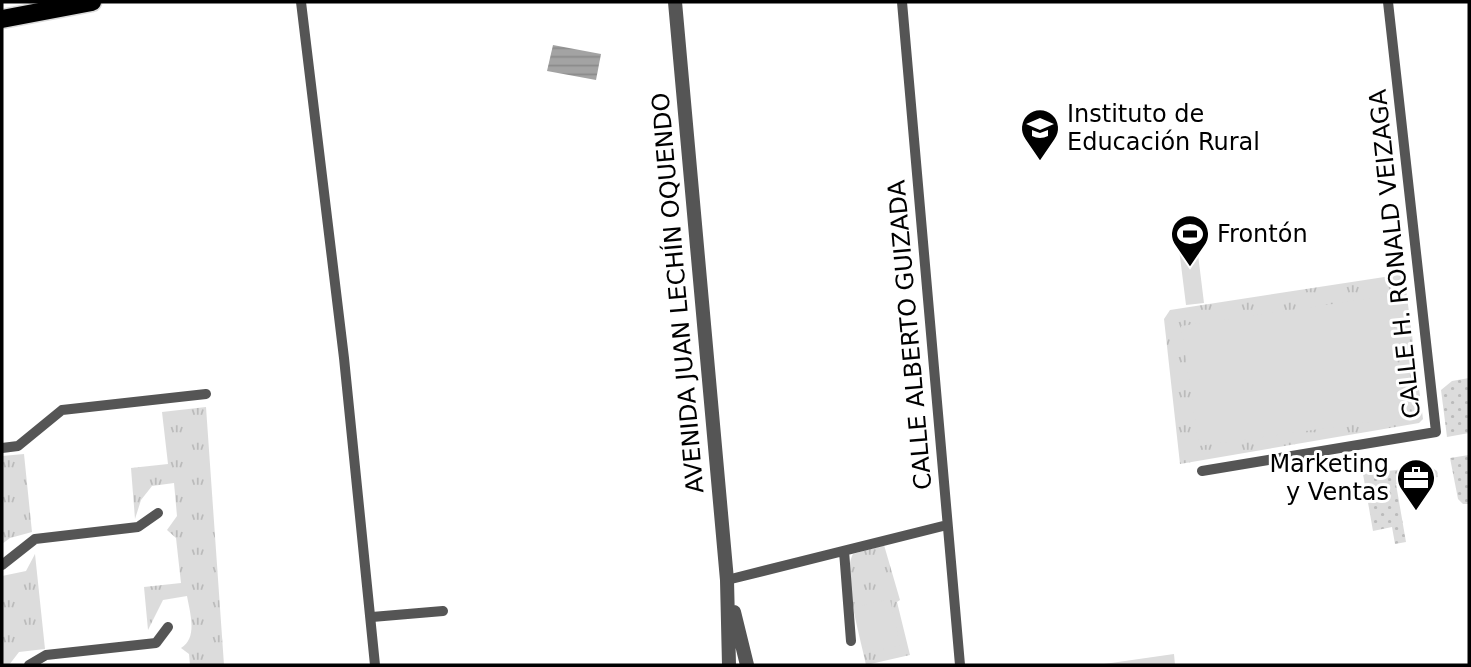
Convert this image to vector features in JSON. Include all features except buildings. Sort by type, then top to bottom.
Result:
[{"type":"main road","points":[[2,19],[92,2]]},
{"type":"street","points":[[301,2],[372,617],[375,665]]},
{"type":"street","name":"AVENIDA JUAN LECHÍN OQUENDO","points":[[675,2],[727,580],[729,665]]},
{"type":"street","name":"CALLE ALBERTO GUIZADA","points":[[902,2],[960,665]]},
{"type":"street","name":"CALLE H. RONALD VEIZAGA","points":[[1202,471],[1436,432],[1388,2]]},
{"type":"street","points":[[2,448],[18,446],[62,410],[206,394]]},
{"type":"street","points":[[2,565],[35,539],[138,527],[158,513]]},
{"type":"street","points":[[727,580],[947,525]]},
{"type":"street","points":[[844,551],[851,641]]},
{"type":"street","name":"AVENIDA JUAN LECHÍN OQUENDO","points":[[727,580],[747,665]]},
{"type":"street","points":[[372,617],[443,611]]},
{"type":"street","points":[[29,665],[46,654],[156,643],[168,626]]},
{"type":"green space","name":"Frontón","points":[[1195,230],[1204,303],[1186,305],[1177,233]]},
{"type":"green space","points":[[1404,274],[1423,419],[1419,423],[1180,464],[1164,319],[1170,310]]},
{"type":"green space","points":[[1388,296],[1405,417],[1199,446],[1181,326]]},
{"type":"green space","points":[[1469,378],[1469,433],[1447,437],[1441,390],[1452,381]]},
{"type":"green space","points":[[206,407],[224,665],[190,665],[189,654],[181,648],[190,638],[191,632],[187,596],[163,600],[148,630],[144,587],[181,583],[176,538],[167,530],[177,516],[174,483],[152,486],[141,500],[135,519],[131,468],[168,464],[162,412]]},
{"type":"green space","points":[[24,454],[32,532],[10,538],[2,544],[2,456]]},
{"type":"green space","points":[[1469,455],[1469,504],[1463,504],[1458,499],[1450,458]]},
{"type":"green space","points":[[1429,466],[1437,471],[1438,477],[1396,484],[1406,542],[1395,544],[1392,527],[1373,531],[1363,474]]},
{"type":"green space","points":[[884,545],[900,600],[897,602],[910,655],[866,665],[851,591],[850,564],[853,554]]},
{"type":"green space","points":[[35,554],[45,649],[19,652],[9,665],[2,665],[2,576],[26,571]]},
{"type":"green space","points":[[890,599],[900,645],[867,653],[856,607]]},
{"type":"green space","points":[[1174,654],[1175,665],[1097,665]]},
{"type":"shaded area","points":[[553,45],[601,54],[596,80],[547,71]]},
{"type":"place","name":"Instituto de Educación Rural","points":[[1040,162]]},
{"type":"place","name":"Frontón","points":[[1190,268]]},
{"type":"place","name":"Marketing y Ventas","points":[[1416,512]]}]
